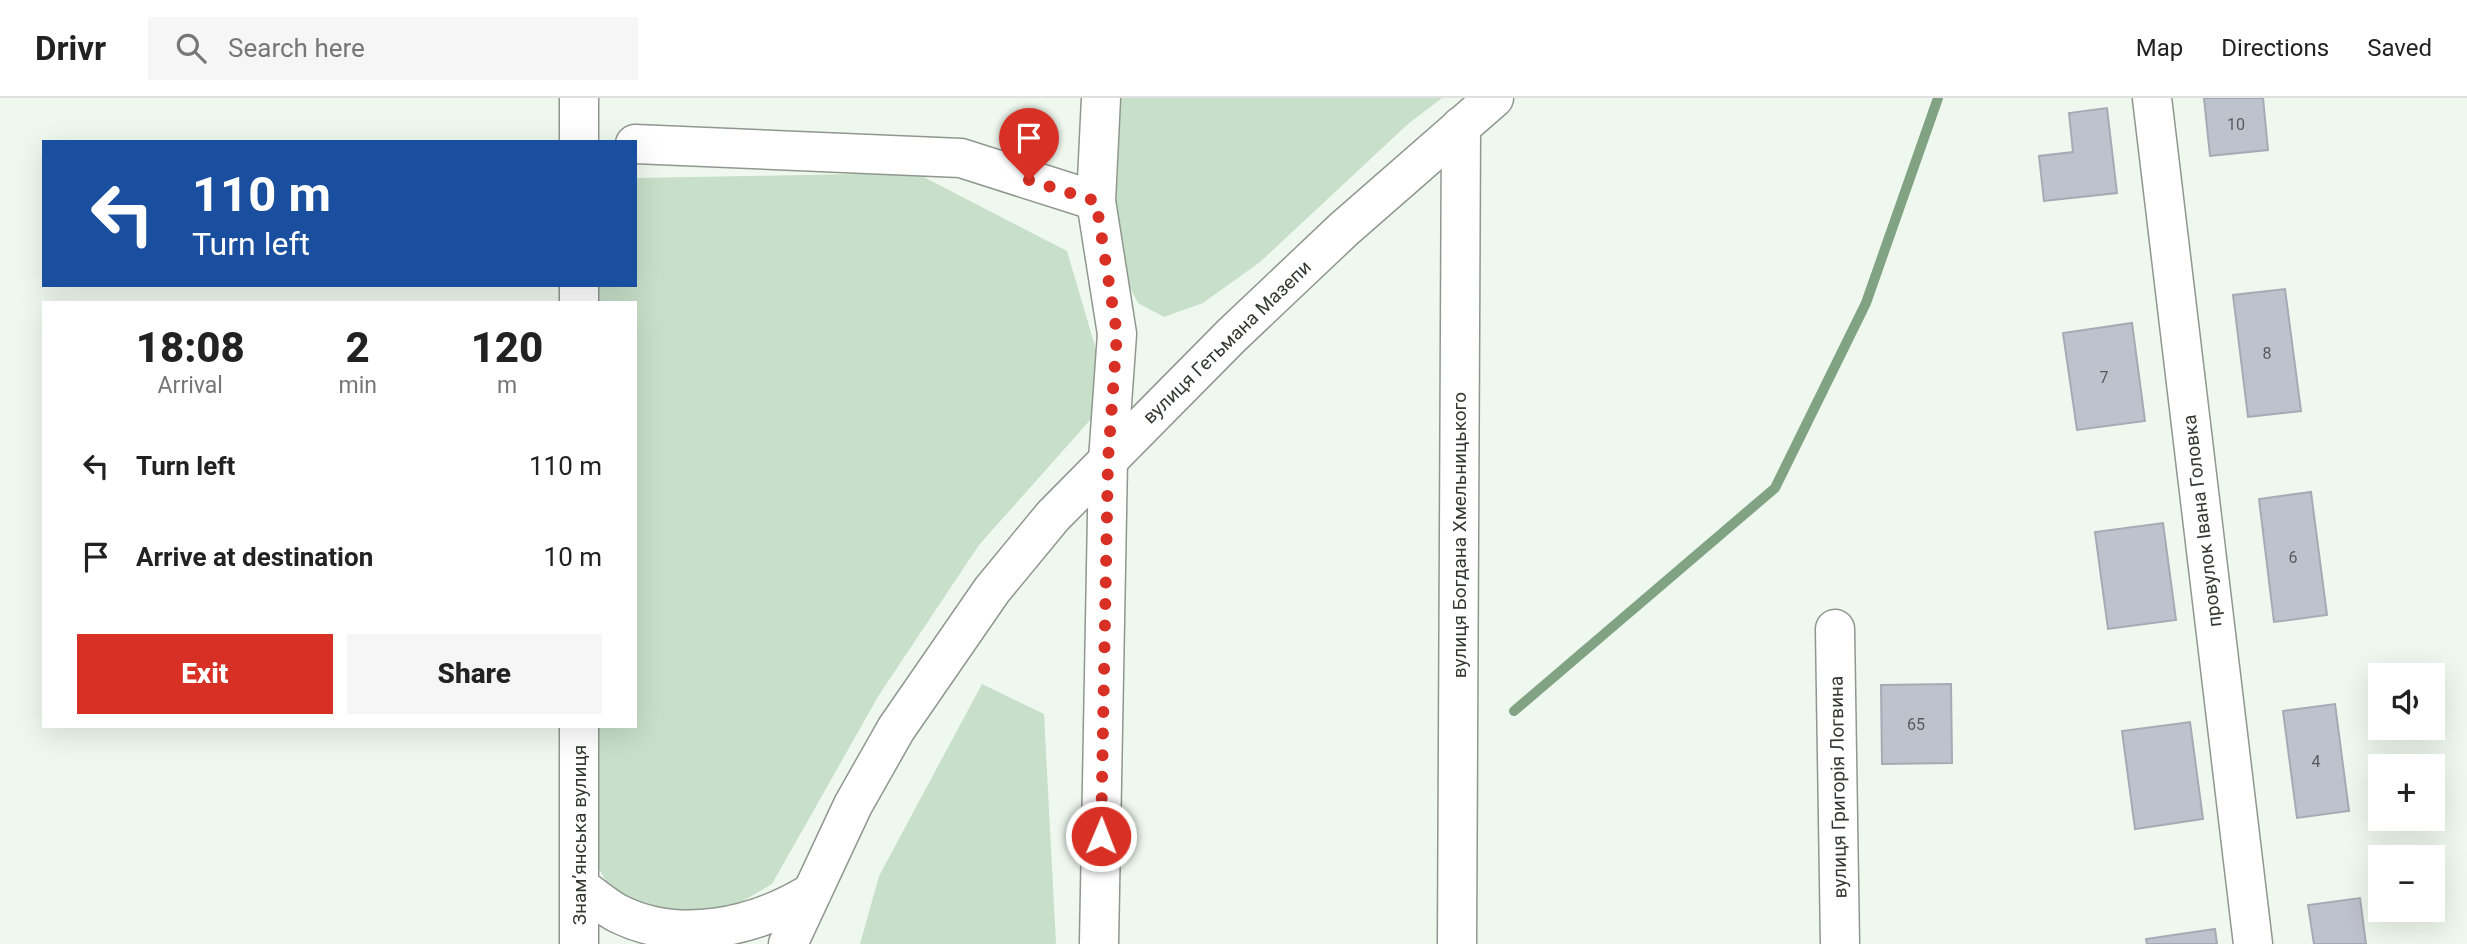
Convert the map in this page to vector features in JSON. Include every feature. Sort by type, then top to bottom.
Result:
[{"type":"main road","points":[[579,98],[579,140]]},
{"type":"main road","points":[[1099,944],[1108,460],[1117,334],[1096,201],[1101,98]]},
{"type":"main road","name":"вулиця Гетьмана Мазепи","points":[[788,944],[809,894],[853,805],[896,729],[992,590],[1053,516],[1250,318],[1344,229],[1494,98]]},
{"type":"main road","name":"провулок Івана Головка","points":[[2152,98],[2253,944]]},
{"type":"main road","name":"вулиця Богдана Хмельницького","points":[[1457,944],[1461,126]]},
{"type":"main road","points":[[637,144],[961,159],[1096,201]]},
{"type":"main road","name":"вулиця Григорія Логвина","points":[[1835,629],[1840,944]]},
{"type":"main road","name":"Знамʼянська вулиця","points":[[579,728],[579,944]]},
{"type":"main road","points":[[579,886],[619,914],[652,926],[688,930],[749,922],[781,911],[809,894]]},
{"type":"green space","points":[[1109,98],[1442,98],[1408,124],[1260,262],[1203,303],[1164,317],[1138,303],[1122,272],[1098,159]]},
{"type":"green space","points":[[916,173],[1067,251],[1097,353],[1099,386],[1091,419],[979,545],[879,695],[772,884],[729,909],[690,916],[648,910],[612,890],[590,855],[591,728],[637,728],[637,301],[595,301],[596,287],[637,287],[637,178]]},
{"type":"green space","points":[[982,684],[1044,714],[1056,944],[860,944],[879,876]]},
{"type":"building","points":[[2204,98],[2263,98],[2268,150],[2210,156]]},
{"type":"building","points":[[2107,108],[2117,193],[2044,201],[2039,156],[2073,152],[2069,113]]},
{"type":"building","points":[[2285,289],[2301,411],[2248,417],[2233,295]]},
{"type":"building","points":[[2132,323],[2145,421],[2077,430],[2063,333]]},
{"type":"building","points":[[2311,492],[2327,615],[2274,622],[2259,499]]},
{"type":"building","points":[[2163,523],[2176,620],[2108,629],[2095,532]]},
{"type":"building","points":[[1951,684],[1952,763],[1882,764],[1881,685]]},
{"type":"building","points":[[2335,704],[2349,811],[2297,818],[2283,711]]},
{"type":"building","points":[[2190,722],[2203,819],[2135,829],[2122,731]]},
{"type":"building","points":[[2360,898],[2366,944],[2314,944],[2308,905]]},
{"type":"building","points":[[2215,929],[2217,944],[2147,944],[2146,939]]},
{"type":"waterway","points":[[1514,711],[1775,488],[1866,303],[1938,98]]},
{"type":"route","points":[[1029,180],[1096,201],[1117,334],[1108,460],[1101,836]]}]
